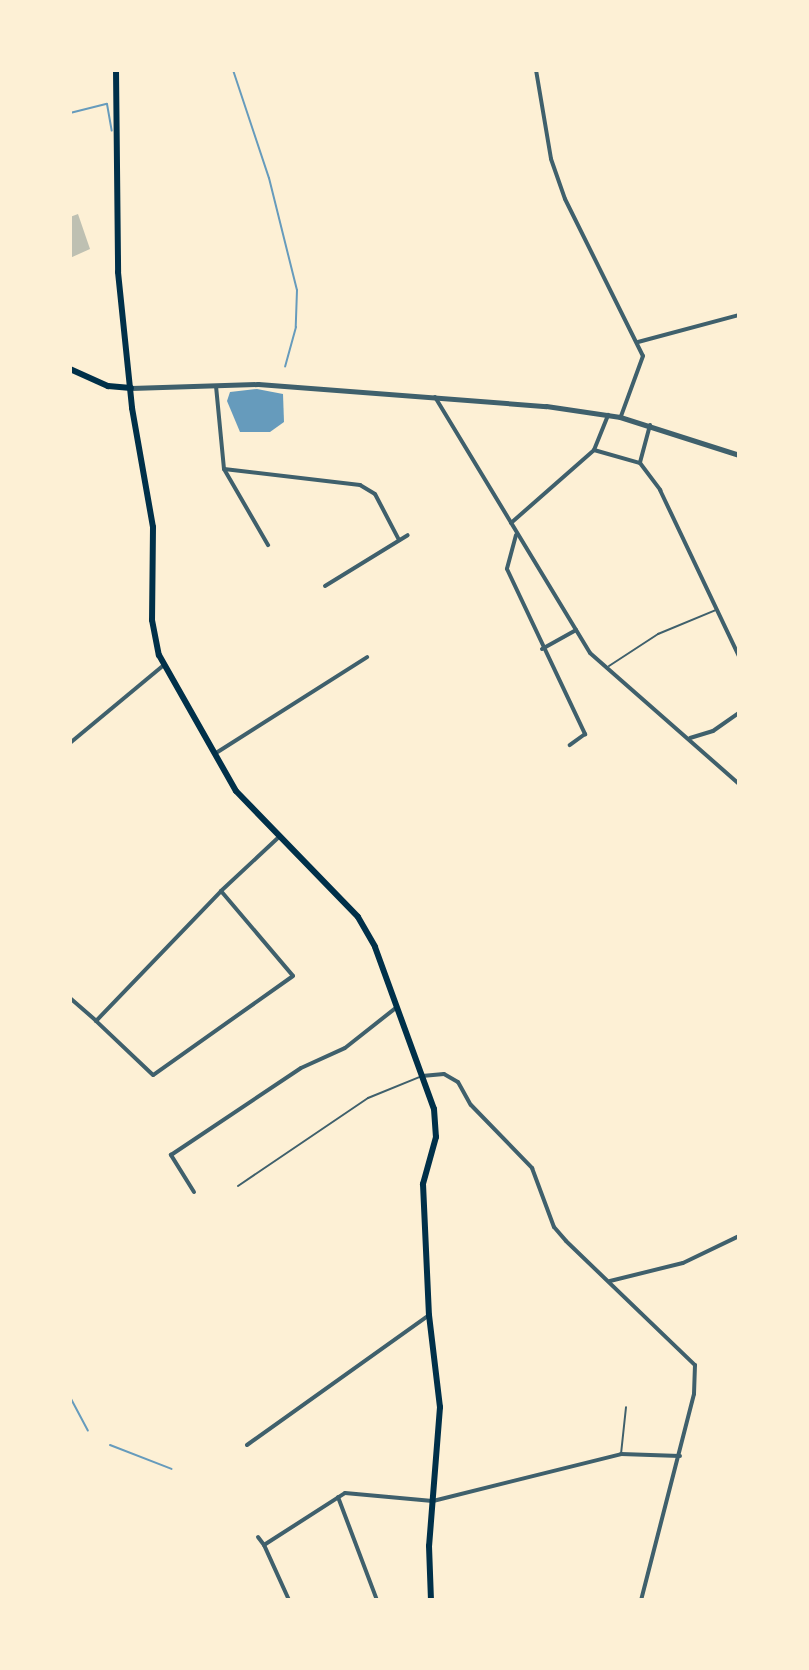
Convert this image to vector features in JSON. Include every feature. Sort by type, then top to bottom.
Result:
[{"type":"main road","points":[[116,70],[117,250],[131,388],[153,527],[152,620],[164,665],[236,791],[358,917],[397,1007],[437,1122],[423,1184],[429,1315],[440,1407],[433,1501],[431,1600]]},
{"type":"main road","points":[[70,369],[108,386],[131,388]]},
{"type":"street","points":[[536,70],[549,147],[565,199],[589,255],[638,342],[642,368],[620,417]]},
{"type":"street","points":[[638,342],[739,315]]},
{"type":"street","points":[[131,388],[216,383],[435,397],[608,415],[650,425],[739,455]]},
{"type":"street","points":[[216,383],[224,469],[268,545]]},
{"type":"street","points":[[435,397],[576,630],[606,667],[739,784]]},
{"type":"street","points":[[511,523],[594,450],[608,415]]},
{"type":"street","points":[[640,463],[650,425]]},
{"type":"street","points":[[594,450],[640,463],[660,490],[739,656]]},
{"type":"street","points":[[224,469],[360,485],[375,494],[399,540]]},
{"type":"street","points":[[325,586],[408,535]]},
{"type":"street","points":[[516,535],[507,569],[542,649],[585,734],[570,745]]},
{"type":"street","points":[[542,649],[576,630]]},
{"type":"street","points":[[214,754],[367,657]]},
{"type":"street","points":[[70,743],[164,665]]},
{"type":"street","points":[[690,738],[713,731],[739,713]]},
{"type":"street","points":[[96,1021],[221,891],[280,836]]},
{"type":"street","points":[[70,998],[153,1075],[293,976],[221,891]]},
{"type":"street","points":[[194,1192],[171,1155],[301,1068],[345,1048],[397,1007]]},
{"type":"street","points":[[422,1076],[444,1074],[458,1082],[471,1105],[532,1168],[554,1227],[695,1365],[680,1456],[641,1600]]},
{"type":"street","points":[[608,1281],[683,1263],[739,1236]]},
{"type":"street","points":[[247,1445],[429,1315]]},
{"type":"street","points":[[264,1545],[338,1497],[362,1492],[433,1501],[621,1454],[680,1456]]},
{"type":"street","points":[[338,1497],[377,1600]]},
{"type":"street","points":[[258,1537],[289,1600]]},
{"type":"lane","points":[[606,667],[658,634],[717,609]]},
{"type":"lane","points":[[238,1186],[368,1098],[422,1076]]},
{"type":"lane","points":[[621,1454],[626,1407]]},
{"type":"water","points":[[257,389],[283,394],[284,422],[270,432],[240,432],[227,401],[230,392]]},
{"type":"building","points":[[78,214],[90,249],[70,258],[70,217]]},
{"type":"waterway","points":[[233,70],[269,178],[297,290],[296,327],[285,367]]},
{"type":"waterway","points":[[70,113],[107,104],[112,131]]},
{"type":"waterway","points":[[70,1397],[88,1431]]},
{"type":"waterway","points":[[110,1445],[172,1469]]}]
